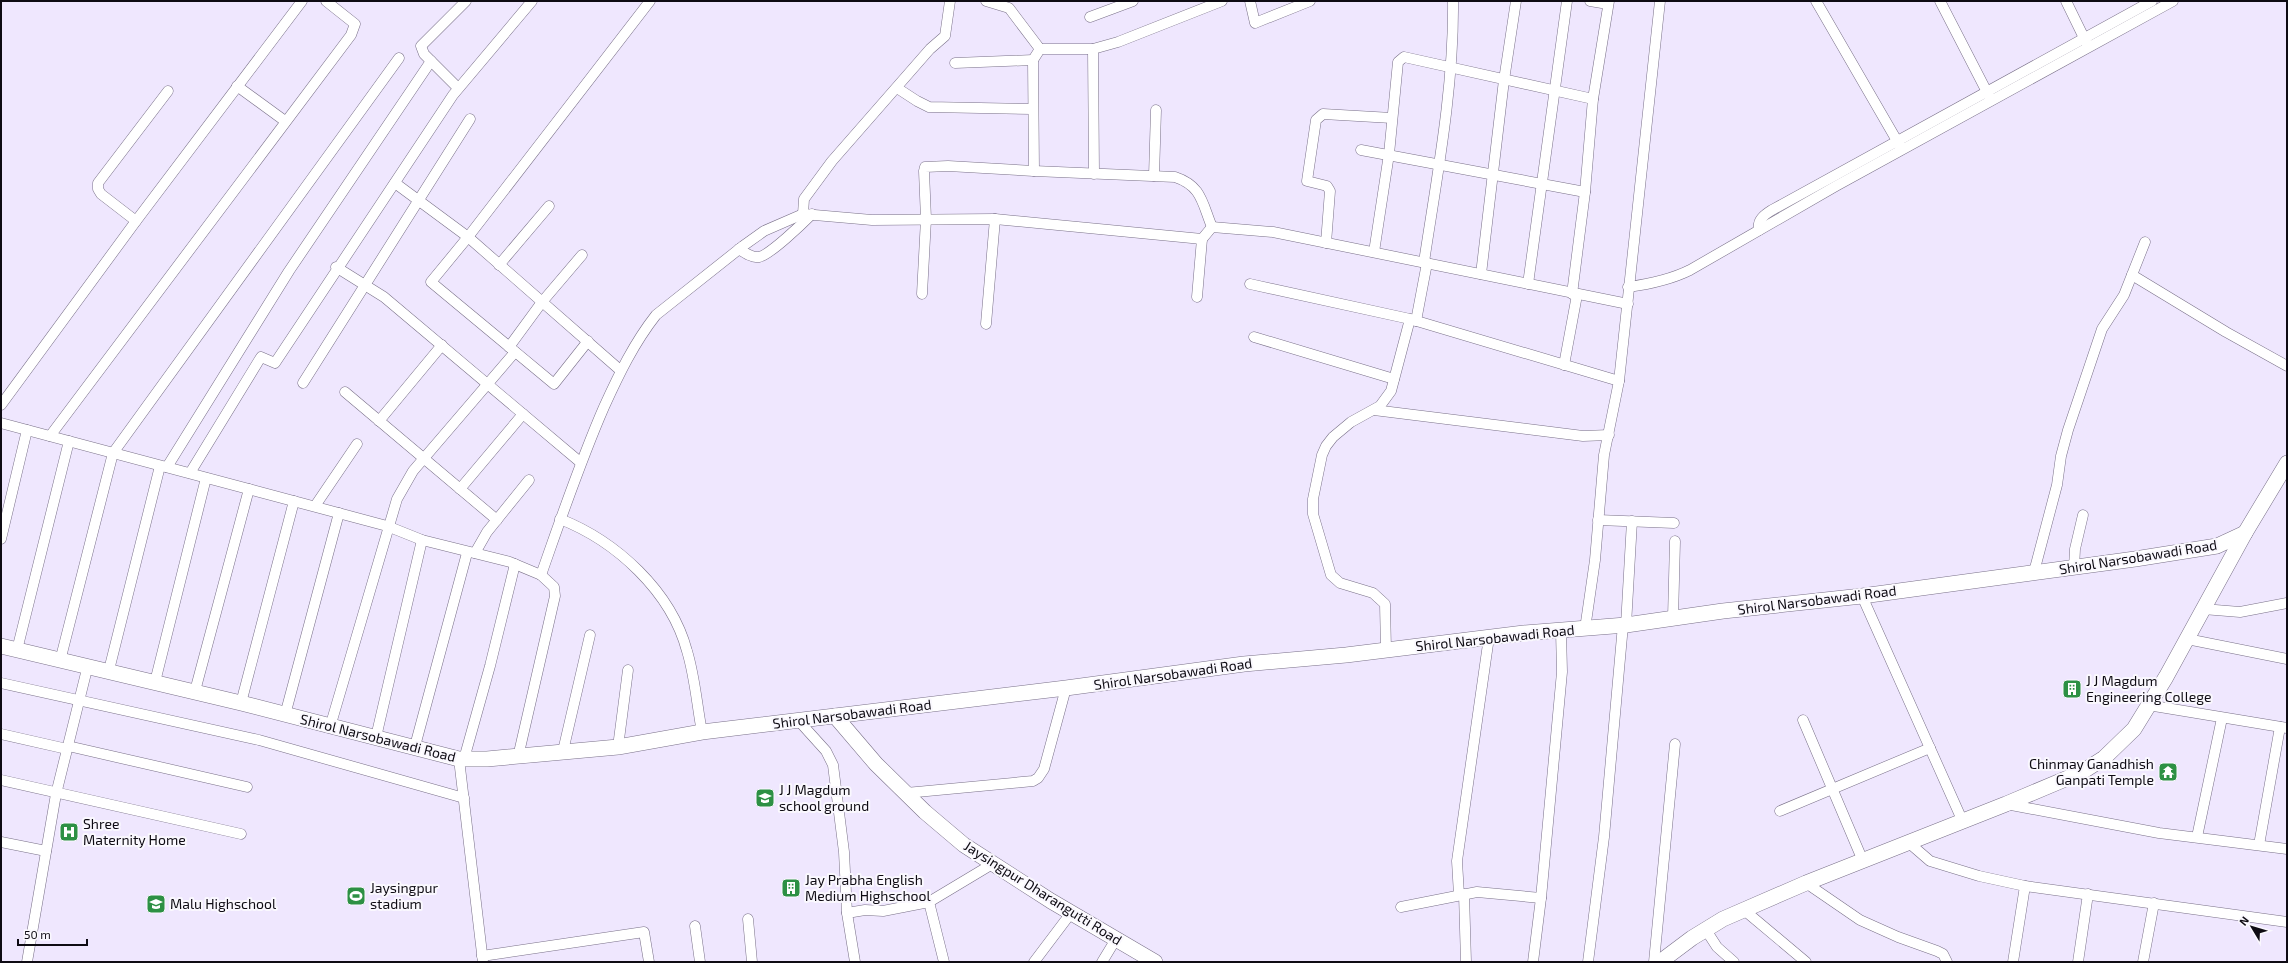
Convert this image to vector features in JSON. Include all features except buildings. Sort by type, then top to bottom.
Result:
[{"type":"main road","points":[[2245,533],[2287,463]]},
{"type":"main road","name":"Shirol Narsobawadi Road","points":[[1,646],[60,661],[109,670],[285,714],[330,727],[415,746],[461,759],[518,757],[563,751],[618,747],[702,732],[1066,688],[1244,664],[1386,650],[1489,637],[1624,625],[1862,596],[2034,572],[2074,568],[2217,546],[2245,533]]},
{"type":"main road","name":"Shirol Narsobawadi Road","points":[[1660,962],[1724,919],[1806,883],[1908,842],[1963,822],[2082,772],[2104,758],[2134,729],[2187,639],[2245,533]]},
{"type":"main road","name":"Jaysingpur Dharangutti Road","points":[[835,716],[876,764],[964,845],[1071,913],[1155,962]]},
{"type":"street","points":[[1,405],[136,220],[302,1]]},
{"type":"street","points":[[50,436],[354,29],[355,24],[326,1]]},
{"type":"street","points":[[458,88],[421,51],[422,44],[466,1]]},
{"type":"street","points":[[190,474],[261,357],[275,363],[336,267],[458,88],[532,1]]},
{"type":"street","points":[[588,341],[554,384],[431,282],[468,237],[650,1]]},
{"type":"street","points":[[739,249],[753,257],[762,256],[798,228],[807,214],[804,199],[832,161],[945,36],[950,1]]},
{"type":"street","points":[[986,1],[1009,8],[1040,49]]},
{"type":"street","points":[[1090,17],[1133,1]]},
{"type":"street","points":[[1040,49],[1093,49],[1118,42],[1222,1]]},
{"type":"street","points":[[1250,1],[1255,23],[1310,1]]},
{"type":"street","points":[[1386,650],[1385,604],[1373,593],[1334,580],[1329,570],[1314,514],[1316,485],[1322,455],[1326,446],[1333,437],[1352,422],[1380,406],[1391,391],[1413,320],[1425,262],[1439,165],[1454,45],[1453,1]]},
{"type":"street","points":[[1481,274],[1504,80],[1516,1]]},
{"type":"street","points":[[1528,284],[1567,1]]},
{"type":"street","points":[[1564,365],[1575,294],[1593,99],[1609,3],[1590,1]]},
{"type":"street","points":[[1585,628],[1604,455],[1619,381],[1660,1]]},
{"type":"street","points":[[1816,1],[1902,150]]},
{"type":"street","points":[[1940,1],[1992,101]]},
{"type":"street","points":[[2066,1],[2086,43]]},
{"type":"street","points":[[1628,287],[1674,278],[1992,101],[2152,1]]},
{"type":"street","points":[[1759,230],[1758,223],[1766,214],[1987,91],[2173,1]]},
{"type":"street","points":[[1034,171],[1032,109],[1033,60],[1040,49]]},
{"type":"street","points":[[1093,49],[1094,174]]},
{"type":"street","points":[[1374,252],[1389,154],[1398,62],[1401,59],[1404,57],[1450,69],[1593,99]]},
{"type":"street","points":[[60,661],[113,453],[399,58]]},
{"type":"street","points":[[955,63],[1033,60]]},
{"type":"street","points":[[109,670],[164,466],[288,271],[431,61]]},
{"type":"street","points":[[237,86],[285,121]]},
{"type":"street","points":[[897,88],[929,107],[1032,109]]},
{"type":"street","points":[[136,220],[101,194],[98,189],[98,183],[168,91]]},
{"type":"street","points":[[1154,176],[1156,110]]},
{"type":"street","points":[[1326,243],[1330,191],[1327,186],[1307,181],[1316,120],[1323,114],[1392,118]]},
{"type":"street","points":[[303,383],[364,284],[470,119]]},
{"type":"street","points":[[1361,150],[1389,154],[1439,165],[1585,192]]},
{"type":"street","points":[[922,294],[926,219],[924,185],[925,167],[948,166],[1175,177],[1191,183],[1199,195],[1212,227]]},
{"type":"street","points":[[394,183],[418,199],[468,237],[620,370]]},
{"type":"street","points":[[499,265],[549,206]]},
{"type":"street","points":[[541,575],[580,462],[620,370],[631,350],[656,315],[764,231],[807,214],[872,220],[995,219],[1202,239]]},
{"type":"street","points":[[986,324],[995,219]]},
{"type":"street","points":[[1212,227],[1273,232],[1628,304]]},
{"type":"street","points":[[1197,297],[1202,239],[1212,227]]},
{"type":"street","points":[[2034,572],[2057,485],[2061,456],[2068,430],[2102,329],[2124,295],[2144,242]]},
{"type":"street","points":[[330,727],[387,526],[397,500],[413,471],[425,459],[488,384],[512,350],[542,302],[582,255]]},
{"type":"street","points":[[336,267],[384,297],[580,462]]},
{"type":"street","points":[[2132,275],[2226,332],[2287,366]]},
{"type":"street","points":[[1250,284],[1413,320],[1619,381]]},
{"type":"street","points":[[1254,336],[1394,379]]},
{"type":"street","points":[[379,421],[442,345]]},
{"type":"street","points":[[345,392],[497,520]]},
{"type":"street","points":[[1374,410],[1561,434],[1583,436],[1609,435]]},
{"type":"street","points":[[460,489],[523,414]]},
{"type":"street","points":[[1,423],[387,526],[422,540],[515,564],[541,575],[554,587],[556,596],[518,757]]},
{"type":"street","points":[[1,539],[27,430]]},
{"type":"street","points":[[17,650],[69,441]]},
{"type":"street","points":[[315,506],[358,444]]},
{"type":"street","points":[[155,682],[206,478]]},
{"type":"street","points":[[415,746],[471,553],[529,480]]},
{"type":"street","points":[[195,692],[249,489]]},
{"type":"street","points":[[241,703],[294,501]]},
{"type":"street","points":[[285,714],[340,513]]},
{"type":"street","points":[[2074,568],[2075,549],[2083,516]]},
{"type":"street","points":[[560,519],[585,530],[646,578],[670,611],[687,651],[702,732]]},
{"type":"street","points":[[1598,520],[1674,523]]},
{"type":"street","points":[[1588,962],[1604,837],[1624,625],[1632,521]]},
{"type":"street","points":[[376,737],[422,540]]},
{"type":"street","points":[[1673,618],[1675,541]]},
{"type":"street","points":[[515,564],[490,666],[461,759],[482,959],[644,932],[649,962]]},
{"type":"street","points":[[1862,596],[1963,822]]},
{"type":"street","points":[[2203,609],[2226,613],[2240,612],[2287,603]]},
{"type":"street","points":[[1533,962],[1541,898],[1562,672],[1561,630]]},
{"type":"street","points":[[563,751],[590,635]]},
{"type":"street","points":[[1466,962],[1457,862],[1489,637]]},
{"type":"street","points":[[2187,639],[2287,658]]},
{"type":"street","points":[[27,962],[56,794],[88,665]]},
{"type":"street","points":[[618,747],[628,670]]},
{"type":"street","points":[[1,683],[259,740],[464,798]]},
{"type":"street","points":[[906,793],[1033,781],[1038,778],[1044,769],[1066,688]]},
{"type":"street","points":[[2148,705],[2283,728],[2259,844]]},
{"type":"street","points":[[2197,837],[2222,718]]},
{"type":"street","points":[[798,720],[826,752],[832,765],[844,852],[847,913],[855,962]]},
{"type":"street","points":[[1802,720],[1863,861]]},
{"type":"street","points":[[1,734],[247,787]]},
{"type":"street","points":[[1654,962],[1675,744]]},
{"type":"street","points":[[1780,811],[1930,748]]},
{"type":"street","points":[[1,780],[56,794],[241,834]]},
{"type":"street","points":[[2006,804],[2159,833],[2259,844],[2287,849]]},
{"type":"street","points":[[1,842],[46,851]]},
{"type":"street","points":[[1908,842],[1930,861],[1979,876],[2024,886],[2287,922]]},
{"type":"street","points":[[847,913],[865,910],[883,911],[929,902],[994,863]]},
{"type":"street","points":[[1806,883],[1860,920],[1898,937],[1937,951],[1943,954],[1947,962]]},
{"type":"street","points":[[2013,962],[2024,886]]},
{"type":"street","points":[[1401,907],[1476,892],[1541,898]]},
{"type":"street","points":[[2078,962],[2088,894]]},
{"type":"street","points":[[929,902],[944,962]]},
{"type":"street","points":[[2143,962],[2154,903]]},
{"type":"street","points":[[1744,910],[1806,962]]},
{"type":"street","points":[[1034,962],[1071,913]]},
{"type":"street","points":[[748,919],[752,962]]},
{"type":"street","points":[[695,926],[700,962]]},
{"type":"street","points":[[1706,930],[1718,947],[1734,962]]},
{"type":"street","points":[[1102,962],[1116,939]]},
{"type":"place","name":"J J Magdum Engineering College","points":[[2072,689]]},
{"type":"place","name":"Chinmay Ganadhish Ganpati Temple","points":[[2168,772]]},
{"type":"place","name":"J J Magdum school ground","points":[[765,798]]},
{"type":"place","name":"Shree Maternity Home","points":[[69,832]]},
{"type":"place","name":"Jay Prabha English Medium Highschool","points":[[791,888]]},
{"type":"place","name":"Jaysingpur stadium","points":[[356,896]]},
{"type":"place","name":"Malu Highschool","points":[[156,904]]}]
